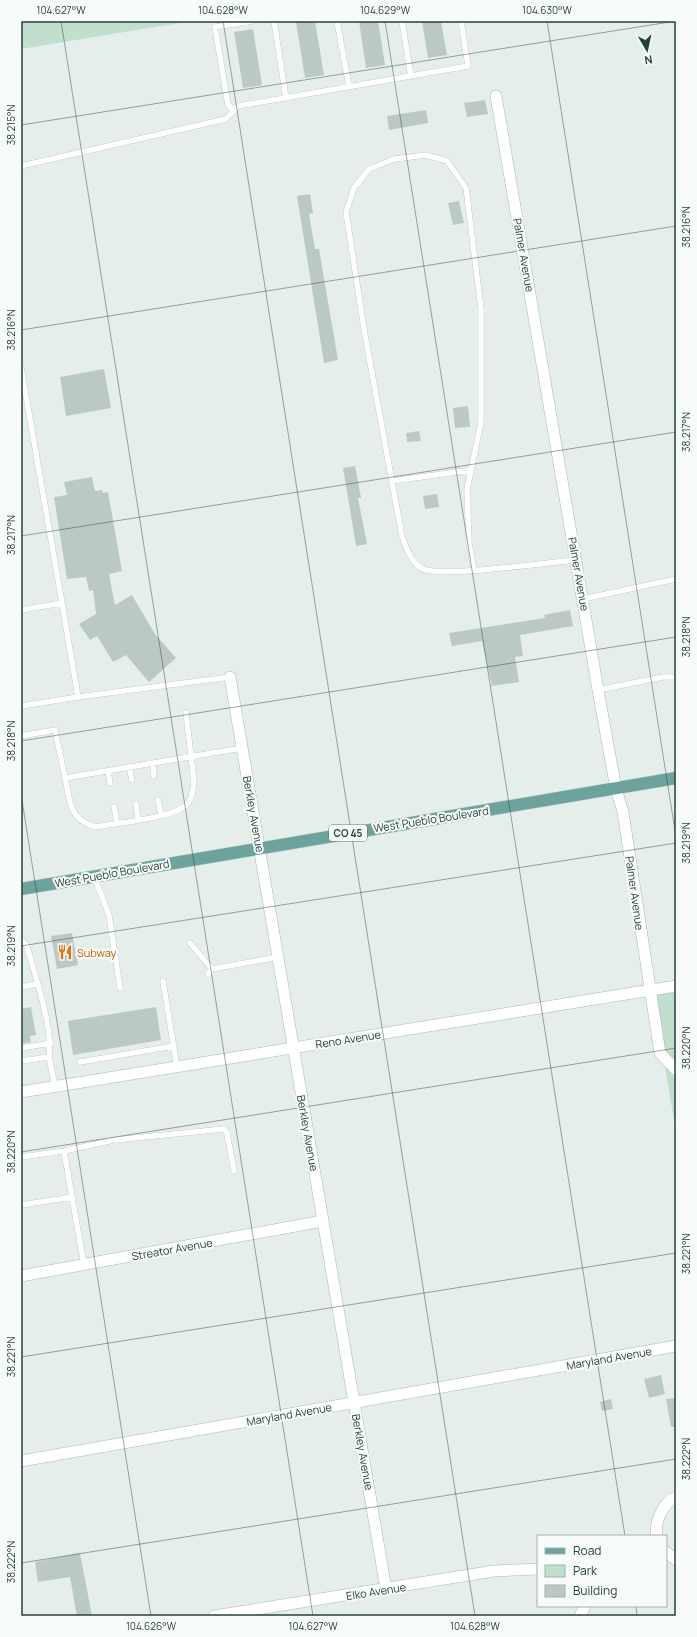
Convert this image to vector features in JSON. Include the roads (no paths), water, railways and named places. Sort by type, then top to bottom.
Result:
[{"type":"main road","name":"West Pueblo Boulevard","points":[[21,888],[676,778]]},
{"type":"street","name":"Palmer Avenue","points":[[496,96],[577,560],[598,690],[616,789],[623,812],[649,990],[660,1053]]},
{"type":"street","name":"Berkley Avenue","points":[[230,677],[386,1589]]},
{"type":"street","name":"Reno Avenue","points":[[21,1092],[676,986]]},
{"type":"street","points":[[660,1053],[676,1058]]},
{"type":"street","points":[[660,1053],[676,1070]]},
{"type":"street","name":"Streator Avenue","points":[[21,1276],[323,1221]]},
{"type":"street","name":"Maryland Avenue","points":[[21,1461],[676,1346]]},
{"type":"street","points":[[657,1535],[658,1520],[662,1510],[671,1499],[676,1497]]},
{"type":"street","points":[[667,1553],[676,1560]]},
{"type":"street","name":"Elko Avenue","points":[[214,1616],[494,1571],[537,1569]]},
{"type":"street","points":[[580,1616],[584,1607]]},
{"type":"lane","points":[[234,110],[228,104],[215,27],[253,21]]},
{"type":"lane","points":[[274,21],[286,98]]},
{"type":"lane","points":[[337,21],[349,87]]},
{"type":"lane","points":[[402,21],[411,76]]},
{"type":"lane","points":[[21,166],[226,118],[238,106],[468,66],[461,21]]},
{"type":"lane","points":[[474,570],[469,543],[467,490],[481,422],[481,309],[466,188],[447,161],[426,155],[394,159],[369,169],[354,188],[346,212],[365,335],[402,536],[409,555],[423,569],[442,572],[474,570],[577,560]]},
{"type":"lane","points":[[21,368],[78,697]]},
{"type":"lane","points":[[392,481],[471,470]]},
{"type":"lane","points":[[583,599],[676,579]]},
{"type":"lane","points":[[21,610],[62,603]]},
{"type":"lane","points":[[21,706],[230,677]]},
{"type":"lane","points":[[598,690],[663,677],[676,677]]},
{"type":"lane","points":[[21,736],[55,730],[72,810],[78,818],[86,824],[96,827],[161,816],[181,809],[189,803],[193,793],[194,782],[186,713]]},
{"type":"lane","points":[[65,778],[242,748]]},
{"type":"lane","points":[[153,763],[154,776]]},
{"type":"lane","points":[[129,767],[132,780]]},
{"type":"lane","points":[[108,771],[110,783]]},
{"type":"lane","points":[[158,800],[161,816]]},
{"type":"lane","points":[[136,804],[138,819]]},
{"type":"lane","points":[[114,807],[117,823]]},
{"type":"lane","points":[[94,876],[109,915],[120,988]]},
{"type":"lane","points":[[21,939],[27,946],[42,1000],[51,1043],[49,1057],[55,1086]]},
{"type":"lane","points":[[190,943],[210,971],[278,957]]},
{"type":"lane","points":[[163,981],[177,1067]]},
{"type":"lane","points":[[21,987],[37,984]]},
{"type":"lane","points":[[21,1048],[51,1043]]},
{"type":"lane","points":[[80,1062],[174,1046]]},
{"type":"lane","points":[[21,1062],[49,1057]]},
{"type":"lane","points":[[21,1156],[64,1152],[114,1140],[224,1129],[227,1134],[234,1171]]},
{"type":"lane","points":[[64,1152],[84,1265]]},
{"type":"lane","points":[[21,1204],[72,1197]]},
{"type":"place","name":"Subway","points":[[65,952]]}]
